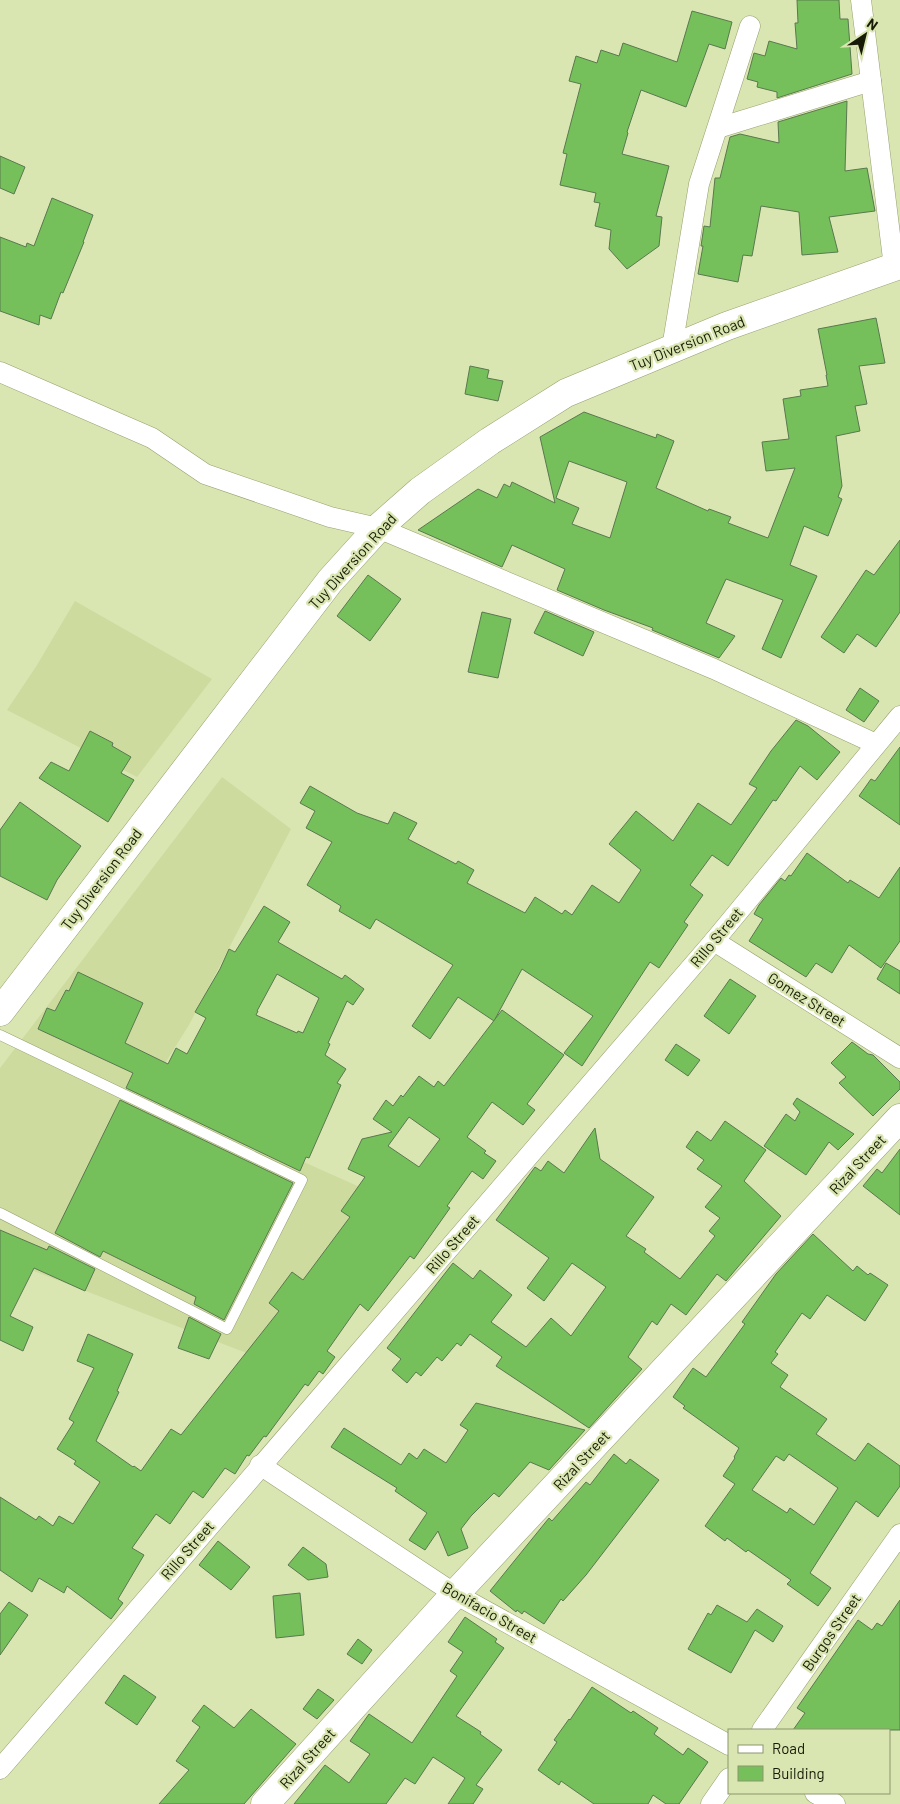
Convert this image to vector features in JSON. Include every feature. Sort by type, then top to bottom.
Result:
[{"type":"main road","name":"Tuy Diversion Road","points":[[0,1012],[330,581],[378,528],[420,491],[474,452],[566,392],[727,326],[897,266]]},
{"type":"main road","name":"Rizal Street","points":[[265,1804],[455,1594],[900,1118]]},
{"type":"street","points":[[861,0],[897,266]]},
{"type":"street","points":[[672,348],[699,184],[750,26]]},
{"type":"street","points":[[718,128],[871,81]]},
{"type":"street","points":[[0,372],[152,438],[205,474],[330,517],[378,528],[714,670],[876,744]]},
{"type":"street","name":"Rillo Street","points":[[0,1769],[260,1465],[714,941],[900,716]]},
{"type":"street","name":"Gomez Street","points":[[714,941],[900,1058]]},
{"type":"street","name":"Bonifacio Street","points":[[260,1465],[455,1594],[728,1744]]},
{"type":"street","name":"Burgos Street","points":[[763,1729],[900,1534]]},
{"type":"street","points":[[711,1804],[728,1779]]},
{"type":"street","points":[[817,1794],[835,1804]]},
{"type":"lane","points":[[0,1035],[302,1180],[228,1329],[0,1213]]},
{"type":"shaded area","points":[[75,601],[212,679],[137,777],[7,710],[37,665]]},
{"type":"shaded area","points":[[222,777],[291,829],[189,1025],[147,1092],[371,1192],[249,1354],[0,1258],[0,1068]]},
{"type":"building","points":[[797,0],[839,0],[840,19],[848,19],[852,74],[777,98],[777,92],[757,87],[758,82],[747,79],[754,53],[765,56],[769,41],[797,49],[795,23],[798,23]]},
{"type":"building","points":[[692,11],[732,22],[725,49],[709,44],[686,107],[641,90],[622,154],[669,166],[656,216],[662,217],[659,246],[627,269],[609,249],[611,230],[595,226],[600,203],[594,202],[596,193],[560,185],[567,154],[563,153],[581,84],[569,81],[576,56],[597,63],[601,50],[619,56],[623,43],[677,62]]},
{"type":"building","points":[[847,101],[845,171],[867,168],[875,211],[829,217],[838,252],[802,255],[799,212],[761,206],[752,256],[743,255],[738,282],[698,274],[704,226],[710,227],[715,178],[720,178],[730,137],[740,134],[779,143],[778,122]]},
{"type":"building","points":[[0,156],[25,167],[14,194],[0,188]]},
{"type":"building","points":[[52,198],[93,215],[84,242],[51,319],[40,315],[39,325],[0,311],[0,237],[26,247],[27,243],[34,246]]},
{"type":"building","points":[[876,318],[885,363],[859,366],[867,404],[855,406],[860,431],[836,436],[842,486],[838,497],[842,499],[828,536],[804,526],[790,565],[817,576],[781,658],[762,649],[783,600],[726,579],[706,623],[735,636],[719,658],[652,630],[653,628],[557,590],[565,569],[512,545],[502,567],[418,530],[478,489],[497,498],[504,484],[510,487],[512,482],[555,503],[540,437],[584,412],[656,438],[657,434],[674,441],[656,488],[708,511],[709,509],[731,517],[728,523],[768,538],[795,468],[766,471],[762,442],[789,439],[783,399],[801,396],[800,390],[828,386],[818,329]],"holes":[[[569,461],[627,482],[610,538],[572,524],[579,508],[556,498]]]},
{"type":"building","points":[[470,366],[489,370],[487,378],[503,381],[498,401],[465,394]]},
{"type":"building","points":[[900,540],[900,612],[876,647],[857,634],[844,653],[821,637],[866,570],[874,575]]},
{"type":"building","points":[[368,575],[401,599],[370,641],[337,616]]},
{"type":"building","points":[[545,611],[594,632],[583,656],[534,633]]},
{"type":"building","points":[[482,612],[511,619],[498,678],[468,672]]},
{"type":"building","points":[[860,688],[879,701],[864,722],[846,710]]},
{"type":"building","points":[[796,720],[808,726],[840,752],[817,780],[800,766],[776,801],[773,800],[728,866],[712,855],[690,885],[703,895],[684,922],[688,925],[659,968],[650,962],[582,1066],[564,1053],[593,1016],[522,969],[494,1021],[458,997],[430,1039],[412,1026],[453,965],[376,919],[370,929],[339,911],[341,906],[307,885],[332,842],[306,828],[315,811],[300,803],[310,786],[357,813],[388,824],[394,812],[417,823],[408,839],[456,864],[458,861],[474,870],[467,883],[525,913],[535,897],[562,914],[565,910],[572,915],[592,885],[619,903],[641,870],[609,844],[636,811],[673,841],[698,803],[731,825],[757,788],[749,784],[771,751]]},
{"type":"building","points":[[90,731],[113,743],[112,746],[131,757],[121,773],[134,780],[108,822],[39,778],[51,762],[69,771]]},
{"type":"building","points":[[900,747],[900,825],[859,796],[871,779],[875,781]]},
{"type":"building","points":[[20,802],[81,846],[57,880],[47,900],[0,876],[0,830]]},
{"type":"building","points":[[807,853],[848,883],[850,880],[879,898],[900,867],[900,941],[881,968],[849,945],[832,973],[816,963],[806,977],[749,941],[763,919],[754,914],[759,905],[781,878],[785,881],[789,875],[791,876]]},
{"type":"building","points":[[264,906],[290,922],[278,942],[342,979],[345,975],[364,989],[353,1005],[347,1001],[328,1043],[330,1044],[325,1055],[346,1069],[337,1083],[341,1085],[309,1158],[306,1157],[300,1171],[126,1088],[133,1073],[38,1029],[47,1008],[55,1011],[66,990],[69,991],[78,972],[143,1003],[125,1043],[168,1064],[176,1048],[187,1054],[206,1018],[195,1012],[220,969],[229,949],[235,952]],"holes":[[[277,974],[319,998],[303,1033],[298,1031],[297,1033],[256,1015]]]},
{"type":"building","points":[[886,963],[900,971],[900,994],[877,979]]},
{"type":"building","points":[[730,979],[756,996],[729,1034],[704,1016]]},
{"type":"building","points":[[502,1010],[564,1055],[527,1104],[535,1110],[523,1125],[492,1102],[467,1137],[496,1161],[483,1179],[472,1171],[447,1206],[450,1208],[414,1259],[410,1256],[368,1311],[360,1304],[327,1351],[335,1357],[323,1374],[319,1371],[308,1386],[305,1384],[266,1437],[264,1436],[249,1456],[247,1455],[235,1474],[225,1468],[203,1498],[193,1491],[170,1524],[156,1514],[132,1548],[144,1555],[118,1599],[123,1603],[111,1619],[67,1586],[64,1593],[39,1578],[32,1592],[0,1570],[0,1497],[36,1520],[39,1516],[53,1526],[59,1516],[73,1524],[100,1482],[74,1464],[76,1461],[57,1449],[74,1422],[69,1419],[94,1368],[77,1361],[88,1334],[133,1354],[117,1391],[119,1392],[96,1441],[141,1471],[171,1429],[181,1435],[279,1311],[269,1303],[292,1272],[303,1280],[350,1217],[341,1211],[365,1177],[348,1169],[362,1139],[392,1132],[373,1119],[386,1100],[393,1106],[401,1095],[403,1097],[419,1076],[434,1087],[438,1081],[444,1086]],"holes":[[[409,1117],[440,1139],[419,1167],[388,1146]]]},
{"type":"building","points":[[852,1042],[868,1054],[873,1055],[900,1082],[900,1089],[873,1116],[839,1083],[846,1077],[831,1063]]},
{"type":"building","points":[[676,1044],[700,1060],[688,1076],[665,1060]]},
{"type":"building","points":[[797,1098],[854,1134],[838,1150],[829,1142],[806,1175],[764,1146],[786,1114],[795,1121],[800,1112],[793,1104]]},
{"type":"building","points":[[120,1100],[293,1183],[224,1320],[194,1304],[196,1297],[103,1251],[100,1257],[55,1233]]},
{"type":"building","points":[[725,1121],[766,1150],[744,1181],[781,1216],[726,1281],[717,1274],[686,1315],[671,1304],[657,1325],[652,1321],[628,1357],[642,1369],[589,1428],[496,1366],[502,1357],[470,1334],[461,1346],[457,1343],[442,1361],[437,1357],[421,1376],[416,1372],[407,1383],[392,1370],[401,1359],[387,1348],[453,1263],[473,1279],[480,1270],[512,1295],[491,1322],[526,1347],[551,1318],[571,1336],[606,1287],[572,1263],[544,1301],[527,1288],[549,1258],[496,1220],[535,1167],[541,1171],[548,1161],[564,1173],[595,1128],[600,1159],[654,1197],[626,1236],[646,1249],[644,1252],[680,1279],[715,1236],[709,1231],[720,1218],[705,1207],[722,1186],[697,1169],[704,1160],[686,1147],[697,1131],[711,1141]]},
{"type":"building","points":[[900,1149],[900,1215],[863,1186],[877,1169],[882,1173]]},
{"type":"building","points":[[0,1230],[47,1250],[49,1246],[95,1269],[85,1291],[34,1268],[10,1316],[33,1327],[23,1351],[0,1340]]},
{"type":"building","points":[[813,1234],[853,1271],[857,1266],[868,1275],[870,1273],[888,1285],[865,1321],[827,1295],[810,1319],[802,1313],[775,1352],[778,1354],[771,1363],[788,1375],[780,1387],[827,1419],[816,1434],[855,1461],[868,1443],[900,1466],[900,1486],[878,1517],[856,1501],[810,1573],[831,1588],[818,1606],[787,1584],[791,1580],[748,1550],[746,1552],[727,1538],[725,1541],[705,1526],[735,1484],[723,1476],[739,1448],[683,1408],[685,1406],[673,1397],[693,1368],[706,1377],[745,1324],[742,1322],[776,1274]],"holes":[[[789,1454],[838,1488],[814,1525],[790,1508],[787,1513],[752,1490],[776,1456],[784,1461]]]},
{"type":"building","points":[[189,1317],[221,1334],[209,1359],[178,1348]]},
{"type":"building","points":[[476,1403],[585,1430],[549,1470],[530,1462],[499,1497],[494,1493],[471,1516],[461,1529],[468,1548],[448,1556],[438,1531],[425,1550],[409,1540],[427,1513],[395,1491],[397,1488],[331,1447],[344,1428],[401,1465],[409,1453],[417,1459],[424,1449],[446,1463],[468,1430],[460,1425]]},
{"type":"building","points":[[614,1454],[626,1464],[630,1459],[659,1480],[586,1575],[563,1601],[561,1599],[544,1624],[524,1611],[522,1614],[517,1610],[516,1612],[490,1591],[549,1518],[552,1521],[586,1482],[590,1485]]},
{"type":"building","points":[[218,1541],[250,1567],[231,1590],[199,1565]]},
{"type":"building","points":[[303,1547],[326,1564],[328,1577],[308,1580],[288,1565]]},
{"type":"building","points":[[300,1593],[304,1635],[276,1638],[273,1596]]},
{"type":"building","points":[[900,1600],[900,1730],[794,1729],[805,1713],[797,1708],[858,1620],[872,1630],[877,1623],[882,1626]]},
{"type":"building","points":[[9,1602],[28,1615],[0,1655],[0,1614]]},
{"type":"building","points":[[717,1605],[747,1622],[757,1609],[783,1626],[773,1642],[755,1630],[731,1673],[688,1649],[708,1613],[711,1615]]},
{"type":"building","points":[[465,1617],[497,1639],[495,1642],[504,1648],[456,1716],[481,1732],[480,1734],[502,1750],[476,1785],[483,1789],[473,1804],[448,1804],[465,1778],[433,1757],[415,1784],[405,1778],[386,1804],[294,1804],[325,1765],[349,1783],[370,1754],[350,1741],[369,1714],[412,1743],[457,1676],[450,1671],[463,1652],[448,1642]]},
{"type":"building","points":[[358,1639],[372,1650],[362,1664],[347,1654]]},
{"type":"building","points":[[124,1675],[156,1697],[137,1725],[105,1703]]},
{"type":"building","points":[[592,1687],[631,1713],[633,1711],[658,1728],[654,1734],[683,1755],[688,1748],[708,1762],[679,1804],[666,1804],[653,1795],[648,1804],[594,1804],[561,1781],[559,1785],[538,1770],[557,1742],[554,1740]]},
{"type":"building","points":[[318,1689],[334,1700],[317,1719],[303,1709]]},
{"type":"building","points":[[204,1705],[234,1728],[251,1709],[296,1744],[244,1804],[159,1804],[189,1770],[176,1761],[200,1727],[192,1721]]}]
